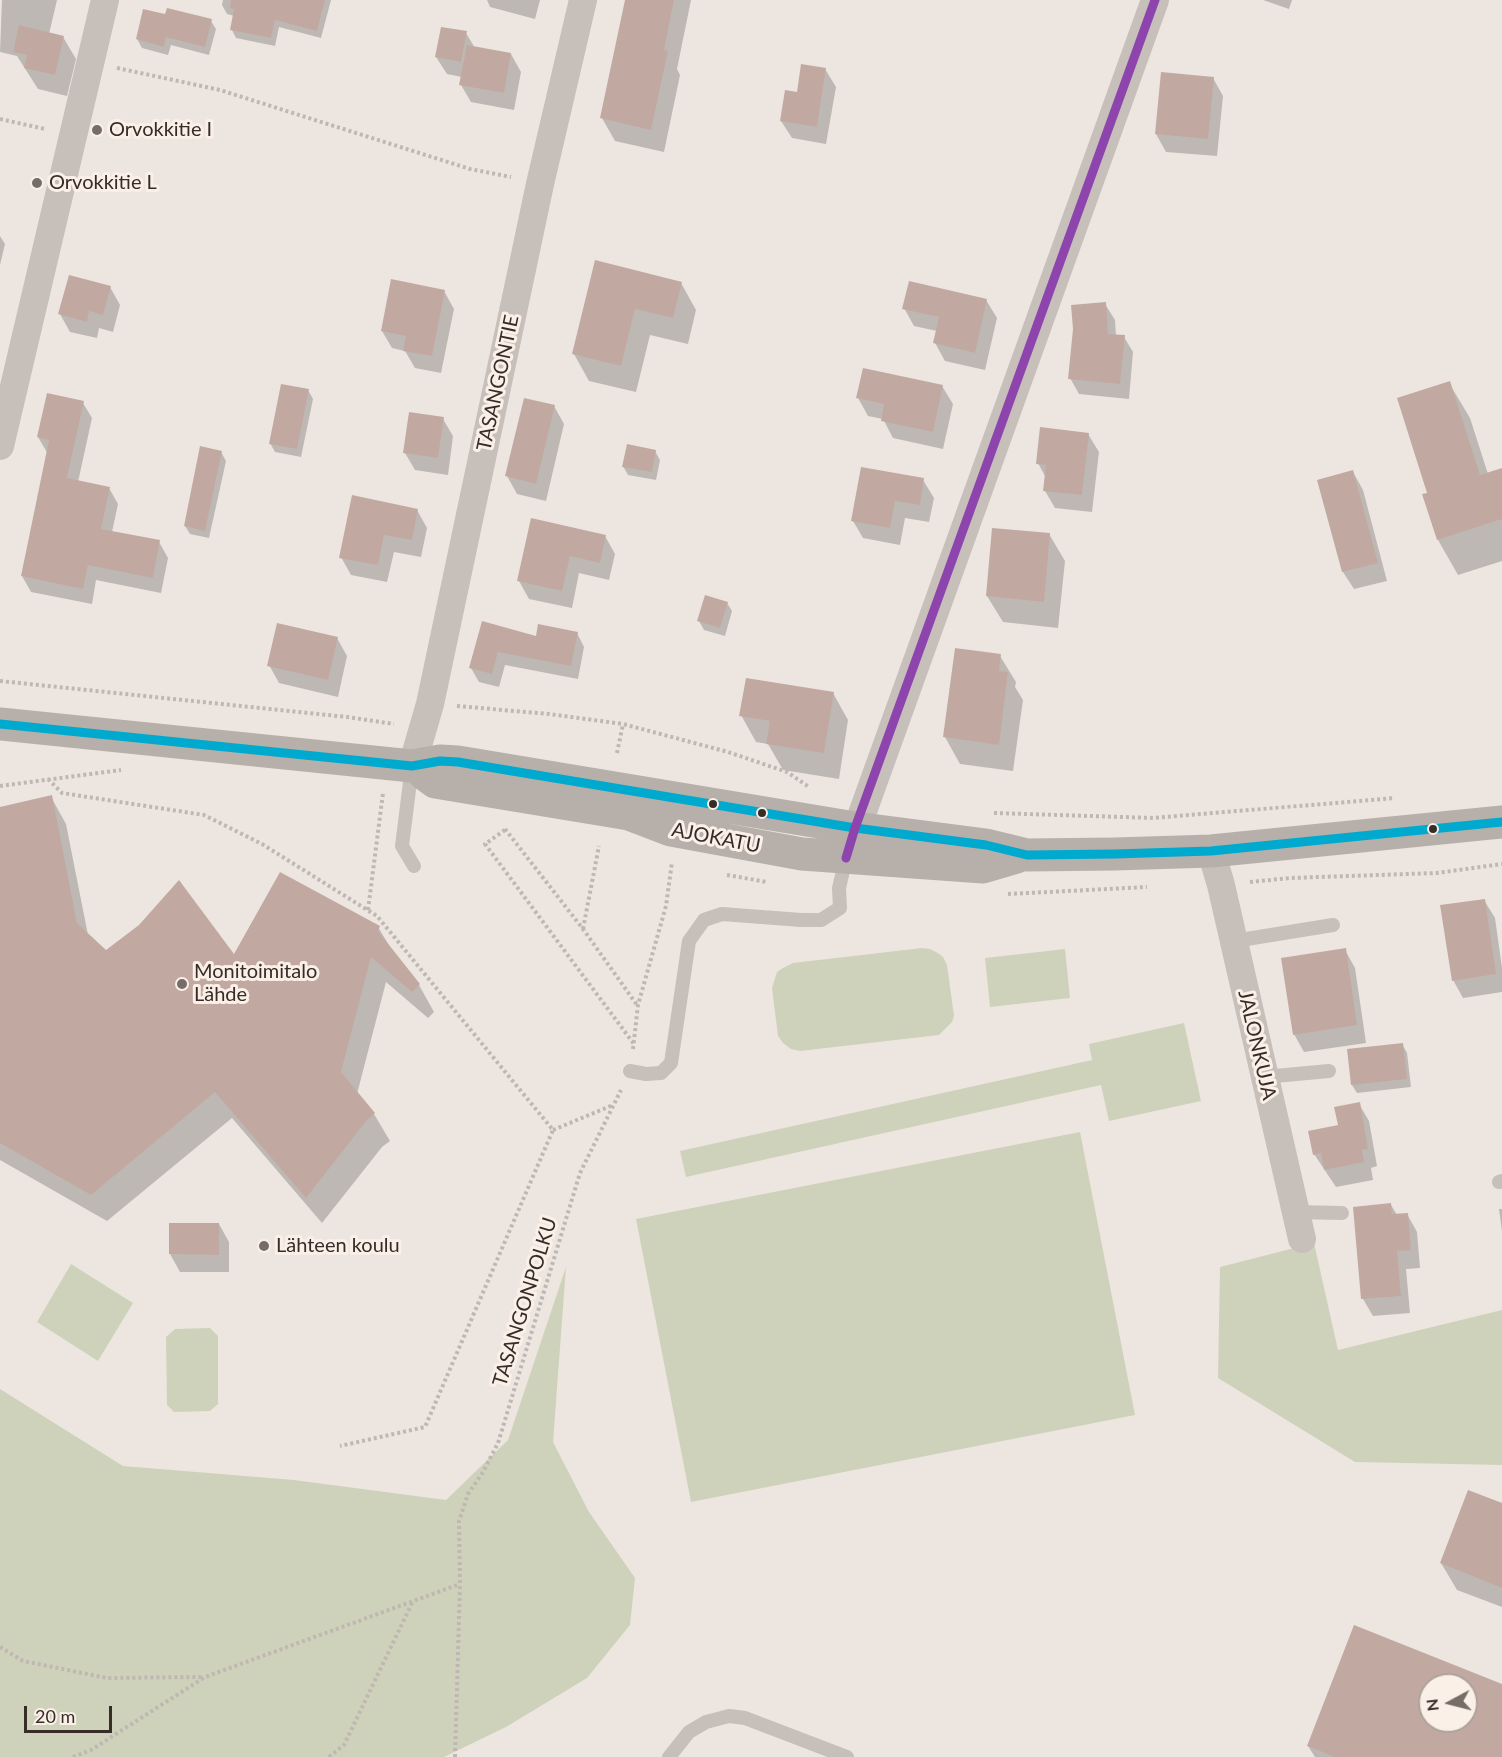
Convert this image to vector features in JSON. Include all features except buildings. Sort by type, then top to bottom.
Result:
[{"type":"street","points":[[0,446],[105,0]]},
{"type":"street","name":"TASANGONTIE","points":[[412,766],[426,716],[540,184],[583,0]]},
{"type":"street","points":[[851,843],[1155,0]]},
{"type":"street","name":"AJOKATU","points":[[0,724],[412,766],[435,782],[629,814],[671,830],[802,854],[851,843],[986,845],[1027,855],[1211,851],[1502,822]]},
{"type":"street","name":"JALONKUJA","points":[[1211,851],[1234,940],[1302,1239]]},
{"type":"lane","points":[[412,766],[402,846],[414,866]]},
{"type":"lane","points":[[630,1071],[646,1074],[661,1073],[671,1063],[688,941],[705,920],[722,914],[821,920],[840,908],[839,888],[851,843]]},
{"type":"lane","points":[[1234,940],[1333,925]]},
{"type":"lane","points":[[1264,1077],[1329,1071]]},
{"type":"lane","points":[[1296,1212],[1342,1213]]},
{"type":"lane","points":[[671,1756],[689,1732],[706,1722],[729,1716],[745,1718],[847,1757]]},
{"type":"path","points":[[90,63],[220,90],[470,169],[540,184]]},
{"type":"path","points":[[0,119],[72,135]]},
{"type":"path","points":[[0,681],[347,717],[549,714],[623,724],[728,752],[787,772],[813,789],[802,788]]},
{"type":"path","points":[[617,753],[623,724]]},
{"type":"path","points":[[0,786],[129,769]]},
{"type":"path","points":[[48,779],[62,793],[204,815],[262,844],[377,916],[553,1130]]},
{"type":"path","points":[[368,910],[383,792]]},
{"type":"path","points":[[989,812],[1154,818],[1398,798]]},
{"type":"path","points":[[506,820],[505,830],[583,929],[638,1005]]},
{"type":"path","points":[[505,830],[485,844],[634,1044]]},
{"type":"path","points":[[583,929],[599,846]]},
{"type":"path","name":"TASANGONPOLKU","points":[[455,1757],[460,1584],[459,1521],[468,1494],[498,1443],[579,1173],[630,1071],[638,1005],[666,906],[672,862]]},
{"type":"path","points":[[340,1446],[425,1427],[553,1130],[614,1104]]},
{"type":"path","points":[[73,1757],[91,1750],[205,1677],[460,1584]]},
{"type":"path","points":[[329,1757],[344,1745],[413,1600]]},
{"type":"path","points":[[0,1647],[23,1661],[107,1678],[205,1677]]},
{"type":"green space","points":[[922,948],[938,953],[947,965],[954,1016],[952,1022],[939,1035],[800,1051],[791,1049],[778,1036],[772,988],[777,972],[783,968],[793,963]]},
{"type":"green space","points":[[1065,949],[1070,998],[990,1007],[985,958]]},
{"type":"green space","points":[[1184,1023],[1201,1101],[1109,1121],[1101,1085],[686,1177],[680,1151],[1092,1060],[1089,1044]]},
{"type":"green space","points":[[1080,1132],[1135,1415],[691,1502],[636,1219]]},
{"type":"green space","points":[[1314,1243],[1338,1350],[1502,1310],[1502,1465],[1355,1462],[1218,1378],[1220,1267]]},
{"type":"green space","points":[[71,1264],[133,1303],[98,1361],[37,1322]]},
{"type":"green space","points":[[566,1267],[553,1442],[589,1512],[635,1578],[630,1625],[587,1678],[506,1727],[444,1757],[0,1757],[0,1389],[123,1466],[294,1480],[446,1500],[508,1440]]},
{"type":"green space","points":[[210,1328],[218,1336],[218,1404],[210,1411],[174,1412],[167,1405],[166,1337],[175,1329]]},
{"type":"transit line","points":[[846,858],[1155,0]]},
{"type":"transit line","points":[[0,724],[412,766],[440,761],[458,762],[855,828],[986,845],[1027,855],[1211,851],[1502,822]]},
{"type":"place","name":"Orvokkitie I","points":[[97,130]]},
{"type":"place","name":"Orvokkitie L","points":[[37,183]]},
{"type":"place","name":"Monitoimitalo Lähde","points":[[182,984]]},
{"type":"place","name":"Lähteen koulu","points":[[264,1246]]}]
